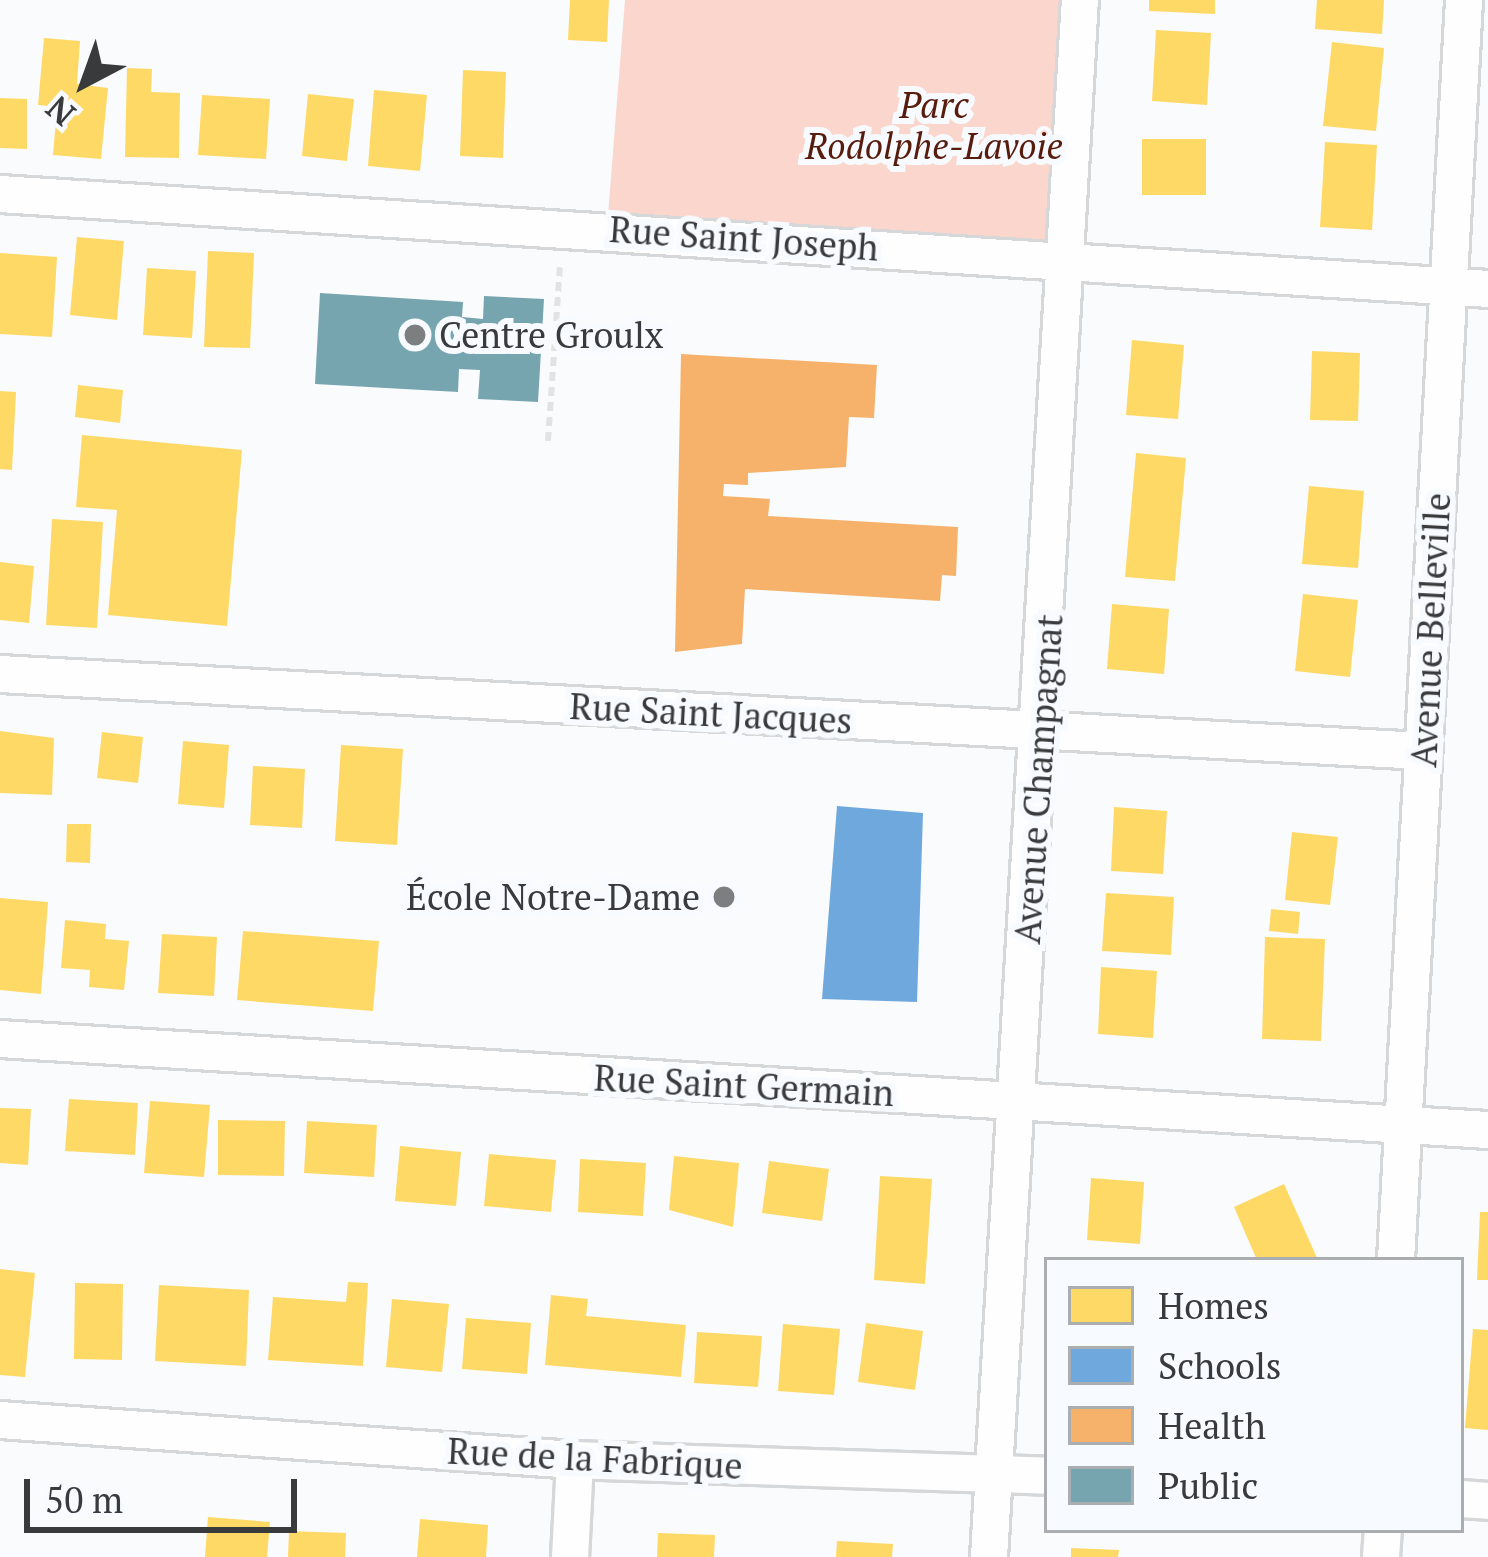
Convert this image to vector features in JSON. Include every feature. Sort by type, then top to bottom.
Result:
[{"type":"street","name":"Avenue Champagnat","points":[[989,1557],[1071,261],[1080,0]]},
{"type":"street","name":"Avenue Belleville","points":[[1396,1257],[1464,0]]},
{"type":"street","name":"Rue Saint Joseph","points":[[0,194],[563,224],[1488,289]]},
{"type":"street","name":"Rue Saint Jacques","points":[[0,674],[1423,751]]},
{"type":"street","name":"Rue Saint Germain","points":[[0,1040],[1488,1130]]},
{"type":"street","name":"Rue de la Fabrique","points":[[0,1420],[575,1460],[1044,1476]]},
{"type":"street","points":[[570,1557],[575,1460]]},
{"type":"path","points":[[548,441],[563,224]]},
{"type":"green space","name":"Parc Rodolphe-Lavoie","points":[[625,0],[1080,0],[1071,261],[607,228]]},
{"type":"building: Homes","points":[[570,0],[609,0],[607,42],[568,40]]},
{"type":"building: Homes","points":[[1149,0],[1215,0],[1215,14],[1149,11]]},
{"type":"building: Homes","points":[[1317,0],[1384,0],[1382,34],[1315,29]]},
{"type":"building: Homes","points":[[1156,30],[1211,33],[1207,105],[1152,101]]},
{"type":"building: Homes","points":[[44,38],[80,41],[77,84],[108,88],[101,159],[53,155],[57,107],[38,105]]},
{"type":"building: Homes","points":[[1332,42],[1384,48],[1376,131],[1323,126]]},
{"type":"building: Homes","points":[[127,68],[152,69],[151,92],[180,93],[179,158],[125,157]]},
{"type":"building: Homes","points":[[463,70],[506,72],[503,158],[460,156]]},
{"type":"building: Homes","points":[[374,90],[427,95],[420,171],[368,166]]},
{"type":"building: Homes","points":[[308,94],[354,99],[347,161],[302,156]]},
{"type":"building: Homes","points":[[202,95],[270,99],[266,159],[198,155]]},
{"type":"building: Homes","points":[[0,98],[27,99],[27,149],[0,148]]},
{"type":"building: Homes","points":[[1142,139],[1206,139],[1206,195],[1142,195]]},
{"type":"building: Homes","points":[[1325,142],[1377,145],[1372,230],[1320,227]]},
{"type":"building: Homes","points":[[77,237],[124,241],[117,320],[70,315]]},
{"type":"building: Homes","points":[[208,251],[254,253],[250,348],[204,347]]},
{"type":"building: Homes","points":[[0,253],[57,257],[52,337],[0,334]]},
{"type":"building: Homes","points":[[147,268],[196,271],[192,338],[143,335]]},
{"type":"building: Homes","points":[[1132,340],[1184,345],[1178,419],[1126,415]]},
{"type":"building: Homes","points":[[1312,351],[1360,353],[1358,421],[1310,420]]},
{"type":"building: Homes","points":[[78,385],[123,390],[120,423],[75,417]]},
{"type":"building: Homes","points":[[0,391],[16,392],[12,470],[0,469]]},
{"type":"building: Homes","points":[[82,435],[242,450],[227,626],[108,615],[117,510],[76,507]]},
{"type":"building: Homes","points":[[1136,453],[1186,458],[1175,581],[1125,577]]},
{"type":"building: Homes","points":[[1309,486],[1364,491],[1358,568],[1302,564]]},
{"type":"building: Homes","points":[[52,519],[103,522],[97,628],[46,625]]},
{"type":"building: Homes","points":[[0,562],[34,566],[29,623],[0,620]]},
{"type":"building: Homes","points":[[1303,594],[1358,600],[1350,677],[1295,671]]},
{"type":"building: Homes","points":[[1112,604],[1169,609],[1164,674],[1107,669]]},
{"type":"building: Homes","points":[[0,731],[54,738],[52,795],[0,793]]},
{"type":"building: Homes","points":[[102,732],[143,737],[138,783],[97,778]]},
{"type":"building: Homes","points":[[183,741],[229,745],[224,808],[178,804]]},
{"type":"building: Homes","points":[[341,745],[403,749],[397,845],[335,841]]},
{"type":"building: Homes","points":[[253,766],[305,769],[302,828],[250,825]]},
{"type":"building: Homes","points":[[1114,807],[1167,811],[1163,874],[1111,871]]},
{"type":"building: Homes","points":[[67,824],[91,824],[90,863],[66,862]]},
{"type":"building: Homes","points":[[1292,832],[1338,837],[1330,905],[1285,900]]},
{"type":"building: Homes","points":[[1106,893],[1174,897],[1171,955],[1102,951]]},
{"type":"building: Homes","points":[[0,898],[48,902],[41,994],[0,990]]},
{"type":"building: Homes","points":[[1271,909],[1300,912],[1298,934],[1269,931]]},
{"type":"building: Homes","points":[[65,920],[106,924],[105,939],[129,941],[124,990],[89,987],[90,970],[61,968]]},
{"type":"building: Homes","points":[[243,931],[379,941],[373,1011],[237,1000]]},
{"type":"building: Homes","points":[[162,934],[217,937],[214,996],[158,993]]},
{"type":"building: Homes","points":[[1265,937],[1325,939],[1321,1041],[1262,1039]]},
{"type":"building: Homes","points":[[1101,967],[1157,971],[1153,1038],[1098,1034]]},
{"type":"building: Homes","points":[[69,1099],[138,1103],[135,1155],[65,1151]]},
{"type":"building: Homes","points":[[150,1101],[210,1105],[204,1177],[144,1173]]},
{"type":"building: Homes","points":[[0,1108],[31,1109],[28,1165],[0,1163]]},
{"type":"building: Homes","points":[[218,1120],[285,1121],[284,1176],[218,1175]]},
{"type":"building: Homes","points":[[307,1121],[377,1125],[374,1177],[304,1173]]},
{"type":"building: Homes","points":[[400,1146],[461,1152],[456,1206],[395,1201]]},
{"type":"building: Homes","points":[[489,1154],[556,1160],[551,1212],[484,1206]]},
{"type":"building: Homes","points":[[674,1156],[739,1163],[733,1227],[669,1210]]},
{"type":"building: Homes","points":[[580,1159],[646,1163],[643,1216],[578,1212]]},
{"type":"building: Homes","points":[[769,1161],[829,1169],[822,1221],[762,1213]]},
{"type":"building: Homes","points":[[880,1176],[932,1179],[925,1284],[874,1280]]},
{"type":"building: Homes","points":[[1091,1178],[1144,1182],[1140,1244],[1087,1240]]},
{"type":"building: Homes","points":[[1284,1184],[1317,1257],[1256,1257],[1234,1207]]},
{"type":"building: Homes","points":[[1480,1212],[1488,1212],[1488,1280],[1477,1280]]},
{"type":"building: Homes","points":[[0,1269],[35,1273],[25,1377],[0,1375]]},
{"type":"building: Homes","points":[[348,1282],[368,1283],[363,1366],[268,1360],[273,1297],[346,1302]]},
{"type":"building: Homes","points":[[75,1283],[123,1284],[122,1360],[74,1359]]},
{"type":"building: Homes","points":[[159,1285],[249,1290],[246,1366],[155,1361]]},
{"type":"building: Homes","points":[[551,1295],[588,1299],[586,1316],[686,1325],[681,1377],[545,1365]]},
{"type":"building: Homes","points":[[392,1299],[449,1304],[442,1372],[386,1367]]},
{"type":"building: Homes","points":[[466,1318],[531,1323],[527,1374],[462,1369]]},
{"type":"building: Homes","points":[[866,1323],[923,1331],[915,1390],[858,1382]]},
{"type":"building: Homes","points":[[783,1324],[840,1329],[834,1395],[778,1391]]},
{"type":"building: Homes","points":[[1473,1329],[1488,1330],[1488,1430],[1465,1428]]},
{"type":"building: Homes","points":[[697,1332],[762,1336],[758,1387],[694,1383]]},
{"type":"building: Homes","points":[[208,1517],[270,1522],[267,1557],[205,1557]]},
{"type":"building: Homes","points":[[420,1519],[488,1525],[486,1557],[417,1557]]},
{"type":"building: Homes","points":[[289,1531],[346,1533],[345,1557],[288,1557]]},
{"type":"building: Homes","points":[[658,1533],[715,1535],[714,1557],[657,1557]]},
{"type":"building: Homes","points":[[837,1541],[893,1544],[892,1557],[836,1557]]},
{"type":"building: Homes","points":[[1071,1548],[1119,1550],[1118,1557],[1071,1557]]},
{"type":"building: Schools","points":[[837,806],[923,813],[917,1002],[822,999]]},
{"type":"building: Health","points":[[681,354],[877,365],[874,418],[849,417],[846,467],[748,473],[748,485],[724,484],[723,496],[770,499],[768,516],[958,527],[956,576],[942,575],[940,601],[745,589],[742,644],[675,652]]},
{"type":"building: Public","points":[[320,293],[463,302],[462,317],[483,319],[484,296],[544,299],[538,402],[478,399],[480,370],[459,369],[458,392],[315,384]]},
{"type":"place","name":"Centre Groulx","points":[[415,335]]},
{"type":"place","name":"École Notre-Dame","points":[[724,897]]}]
